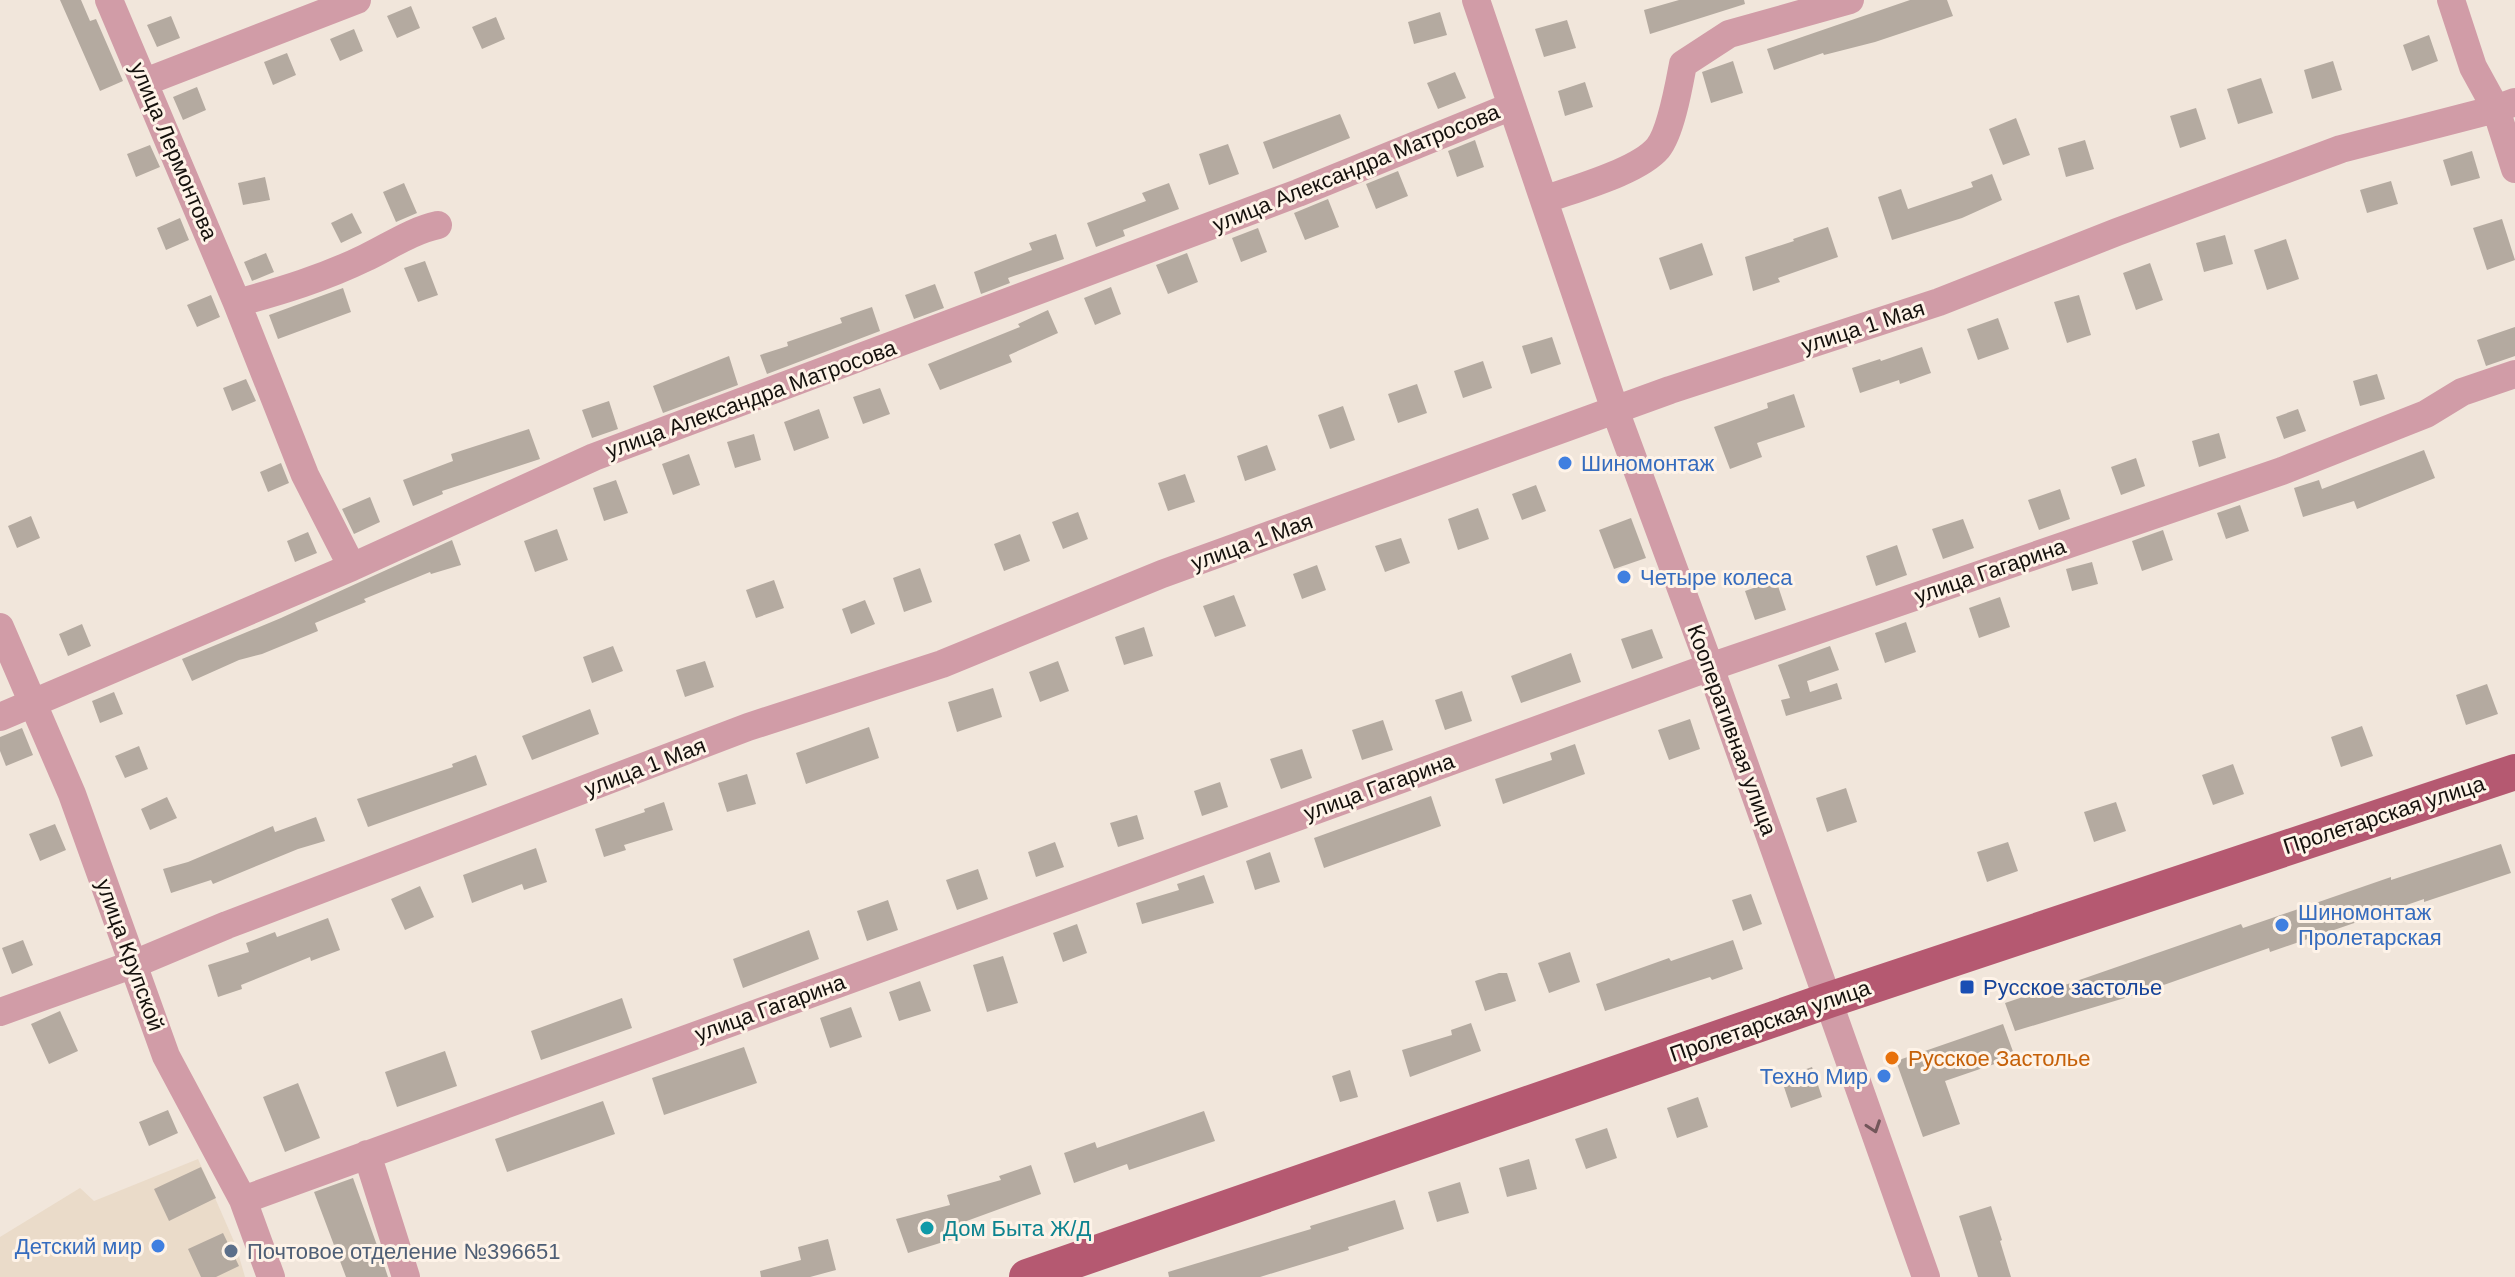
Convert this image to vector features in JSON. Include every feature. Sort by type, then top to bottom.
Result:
[{"type":"main road","name":"Пролетарская улица","points":[[1027,1277],[1829,1000],[2515,772]]},
{"type":"street","name":"улица Лермонтова","points":[[109,0],[237,303],[305,475],[352,567]]},
{"type":"street","points":[[145,82],[357,0]]},
{"type":"street","name":"Кооперативная улица","points":[[1476,0],[1615,410],[1710,667],[1926,1277]]},
{"type":"street","points":[[1544,200],[1625,171],[1658,148],[1676,103],[1683,64],[1729,34],[1850,0]]},
{"type":"street","points":[[2451,0],[2473,67],[2506,106],[2515,169]]},
{"type":"street","name":"улица Александра Матросова","points":[[0,717],[352,567],[594,457],[1283,199],[1512,106]]},
{"type":"street","name":"улица 1 Мая","points":[[0,1012],[134,964],[227,925],[733,733],[942,664],[1162,574],[1615,410],[1939,302],[2341,149],[2506,106]]},
{"type":"street","points":[[237,303],[299,286],[366,258],[418,229],[438,225]]},
{"type":"street","name":"улица Гагарина","points":[[243,1200],[1710,667],[2282,471],[2426,414],[2462,392],[2515,374]]},
{"type":"street","name":"улица Крупской","points":[[0,627],[72,794],[166,1056],[243,1200],[271,1277]]},
{"type":"street","points":[[367,1154],[406,1277]]},
{"type":"shaded area","points":[[198,1159],[236,1246],[245,1277],[0,1277],[0,1237],[80,1188],[94,1201]]},
{"type":"building","points":[[60,0],[81,0],[90,21],[96,19],[123,81],[100,91]]},
{"type":"building","points":[[1679,0],[1744,0],[1745,4],[1650,34],[1644,10]]},
{"type":"building","points":[[1910,0],[1947,0],[1953,16],[1774,70],[1767,49]]},
{"type":"building","points":[[411,6],[420,28],[397,38],[387,16]]},
{"type":"building","points":[[1440,12],[1447,35],[1414,44],[1408,22]]},
{"type":"building","points":[[171,16],[180,38],[157,47],[147,25]]},
{"type":"building","points":[[496,17],[505,39],[482,49],[472,27]]},
{"type":"building","points":[[1567,20],[1576,48],[1544,57],[1535,29]]},
{"type":"building","points":[[354,29],[363,51],[340,61],[330,39]]},
{"type":"building","points":[[2429,35],[2438,61],[2412,71],[2403,45]]},
{"type":"building","points":[[287,53],[296,75],[273,85],[264,62]]},
{"type":"building","points":[[1733,61],[1743,93],[1711,103],[1702,72]]},
{"type":"building","points":[[2333,61],[2342,90],[2312,99],[2304,70]]},
{"type":"building","points":[[1455,72],[1466,98],[1438,109],[1427,83]]},
{"type":"building","points":[[2261,78],[2273,113],[2238,124],[2227,89]]},
{"type":"building","points":[[1585,82],[1593,107],[1565,116],[1558,91]]},
{"type":"building","points":[[197,87],[206,110],[183,120],[173,97]]},
{"type":"building","points":[[2196,108],[2206,139],[2180,148],[2170,116]]},
{"type":"building","points":[[1340,114],[1350,138],[1273,169],[1263,142]]},
{"type":"building","points":[[2016,118],[2030,155],[2003,165],[1989,129]]},
{"type":"building","points":[[1475,140],[1484,167],[1457,177],[1448,151]]},
{"type":"building","points":[[2085,140],[2094,169],[2066,177],[2058,148]]},
{"type":"building","points":[[1228,144],[1239,174],[1209,185],[1199,154]]},
{"type":"building","points":[[150,145],[160,167],[136,177],[127,154]]},
{"type":"building","points":[[2472,151],[2480,178],[2451,186],[2443,160]]},
{"type":"building","points":[[1398,171],[1408,196],[1376,209],[1366,184]]},
{"type":"building","points":[[1992,174],[2002,200],[1962,218],[1892,240],[1878,197],[1901,189],[1908,209],[1973,187],[1971,182]]},
{"type":"building","points":[[265,177],[270,200],[243,205],[238,183]]},
{"type":"building","points":[[2391,181],[2398,204],[2367,213],[2360,190]]},
{"type":"building","points":[[404,183],[417,213],[396,222],[383,192]]},
{"type":"building","points":[[1169,183],[1179,209],[1123,230],[1125,236],[1096,247],[1087,223],[1146,201],[1142,193]]},
{"type":"building","points":[[1328,199],[1339,227],[1305,240],[1294,213]]},
{"type":"building","points":[[352,213],[362,233],[341,243],[331,223]]},
{"type":"building","points":[[180,218],[189,240],[166,250],[157,228]]},
{"type":"building","points":[[2502,219],[2515,260],[2487,270],[2473,228]]},
{"type":"building","points":[[1828,227],[1838,257],[1778,278],[1780,282],[1753,291],[1745,257]]},
{"type":"building","points":[[1258,228],[1267,252],[1241,262],[1232,238]]},
{"type":"building","points":[[1056,234],[1064,259],[1008,278],[1010,283],[981,294],[974,272],[1032,250],[1029,243]]},
{"type":"building","points":[[2225,235],[2233,264],[2204,272],[2196,243]]},
{"type":"building","points":[[2286,239],[2299,279],[2267,290],[2254,250]]},
{"type":"building","points":[[1702,243],[1713,275],[1670,290],[1659,258]]},
{"type":"building","points":[[266,253],[274,272],[252,281],[244,262]]},
{"type":"building","points":[[1187,253],[1198,282],[1168,294],[1156,265]]},
{"type":"building","points":[[425,261],[438,295],[418,302],[404,268]]},
{"type":"building","points":[[2150,263],[2163,300],[2136,310],[2123,273]]},
{"type":"building","points":[[935,284],[944,308],[914,319],[905,295]]},
{"type":"building","points":[[1111,287],[1121,314],[1095,325],[1084,298]]},
{"type":"building","points":[[343,288],[351,312],[278,339],[269,315]]},
{"type":"building","points":[[211,295],[220,317],[197,327],[187,305]]},
{"type":"building","points":[[2079,295],[2091,335],[2067,343],[2054,302]]},
{"type":"building","points":[[872,307],[880,331],[767,374],[760,355],[842,323],[840,318]]},
{"type":"building","points":[[1048,310],[1058,333],[1009,355],[1012,362],[940,390],[928,364],[1020,327],[1018,324]]},
{"type":"building","points":[[1998,318],[2009,349],[1978,360],[1967,329]]},
{"type":"building","points":[[2515,327],[2515,356],[2486,366],[2477,340]]},
{"type":"building","points":[[1552,337],[1561,364],[1531,374],[1522,346]]},
{"type":"building","points":[[1922,347],[1931,373],[1860,393],[1852,368]]},
{"type":"building","points":[[729,356],[738,385],[663,413],[653,386]]},
{"type":"building","points":[[1483,361],[1492,388],[1463,398],[1454,371]]},
{"type":"building","points":[[2377,374],[2385,399],[2360,406],[2353,381]]},
{"type":"building","points":[[246,379],[256,401],[232,411],[223,388]]},
{"type":"building","points":[[1417,384],[1427,413],[1398,423],[1388,394]]},
{"type":"building","points":[[880,388],[890,414],[863,424],[853,397]]},
{"type":"building","points":[[1794,394],[1805,427],[1757,443],[1762,457],[1730,469],[1714,427],[1768,408],[1767,403]]},
{"type":"building","points":[[609,401],[618,429],[592,438],[582,410]]},
{"type":"building","points":[[1343,406],[1355,440],[1330,449],[1318,415]]},
{"type":"building","points":[[819,409],[829,438],[794,451],[784,422]]},
{"type":"building","points":[[2298,409],[2306,431],[2284,439],[2276,417]]},
{"type":"building","points":[[529,429],[540,459],[442,491],[443,494],[413,506],[403,480],[453,461],[451,454]]},
{"type":"building","points":[[2219,433],[2226,458],[2199,467],[2192,441]]},
{"type":"building","points":[[754,434],[761,460],[735,468],[727,442]]},
{"type":"building","points":[[1267,445],[1276,470],[1245,481],[1237,456]]},
{"type":"building","points":[[2424,450],[2435,478],[2357,509],[2354,501],[2303,517],[2294,488],[2319,480],[2322,489]]},
{"type":"building","points":[[689,454],[700,485],[673,495],[662,464]]},
{"type":"building","points":[[2136,458],[2145,486],[2121,495],[2111,467]]},
{"type":"building","points":[[281,463],[289,483],[268,492],[260,472]]},
{"type":"building","points":[[1185,474],[1195,502],[1168,511],[1158,483]]},
{"type":"building","points":[[616,480],[628,513],[604,521],[593,488]]},
{"type":"building","points":[[1536,485],[1546,511],[1522,520],[1512,494]]},
{"type":"building","points":[[2060,489],[2070,519],[2039,530],[2028,500]]},
{"type":"building","points":[[370,497],[380,522],[354,534],[342,509]]},
{"type":"building","points":[[2240,505],[2249,531],[2226,539],[2217,513]]},
{"type":"building","points":[[1478,508],[1489,539],[1458,550],[1448,519]]},
{"type":"building","points":[[1078,512],[1088,539],[1063,549],[1052,522]]},
{"type":"building","points":[[31,516],[40,538],[17,548],[8,526]]},
{"type":"building","points":[[1631,518],[1646,558],[1614,569],[1599,530]]},
{"type":"building","points":[[1963,519],[1974,548],[1943,559],[1932,529]]},
{"type":"building","points":[[557,529],[568,560],[535,572],[524,541]]},
{"type":"building","points":[[2163,530],[2173,560],[2142,571],[2132,541]]},
{"type":"building","points":[[308,532],[317,553],[295,562],[287,541]]},
{"type":"building","points":[[1020,534],[1030,561],[1004,571],[994,544]]},
{"type":"building","points":[[1401,538],[1410,563],[1385,572],[1375,546]]},
{"type":"building","points":[[452,540],[461,565],[430,572],[364,599],[366,602],[315,623],[318,631],[192,681],[182,659],[281,618]]},
{"type":"building","points":[[1897,545],[1907,575],[1876,586],[1866,556]]},
{"type":"building","points":[[2092,562],[2098,584],[2072,591],[2066,569]]},
{"type":"building","points":[[1317,565],[1326,590],[1302,599],[1293,574]]},
{"type":"building","points":[[920,568],[932,602],[904,612],[893,578]]},
{"type":"building","points":[[774,580],[784,608],[756,618],[746,590]]},
{"type":"building","points":[[1776,580],[1786,610],[1755,620],[1745,591]]},
{"type":"building","points":[[1234,595],[1246,626],[1215,637],[1203,606]]},
{"type":"building","points":[[2000,597],[2010,627],[1979,638],[1969,608]]},
{"type":"building","points":[[865,600],[875,624],[851,634],[842,609]]},
{"type":"building","points":[[1906,622],[1916,652],[1885,663],[1875,633]]},
{"type":"building","points":[[82,624],[91,646],[68,656],[59,634]]},
{"type":"building","points":[[1144,627],[1153,656],[1124,665],[1115,637]]},
{"type":"building","points":[[1652,629],[1663,658],[1632,669],[1621,639]]},
{"type":"building","points":[[613,646],[623,671],[592,683],[583,657]]},
{"type":"building","points":[[1830,646],[1839,670],[1807,681],[1810,692],[1837,683],[1842,699],[1786,716],[1781,700],[1790,698],[1778,665]]},
{"type":"building","points":[[1571,653],[1581,682],[1521,703],[1511,676]]},
{"type":"building","points":[[705,661],[714,687],[685,697],[676,670]]},
{"type":"building","points":[[1058,661],[1069,691],[1040,702],[1029,672]]},
{"type":"building","points":[[2487,684],[2498,714],[2466,725],[2456,695]]},
{"type":"building","points":[[993,688],[1002,717],[957,732],[948,702]]},
{"type":"building","points":[[1462,691],[1472,721],[1445,730],[1435,700]]},
{"type":"building","points":[[114,692],[123,714],[100,723],[92,701]]},
{"type":"building","points":[[590,709],[599,734],[532,760],[522,736]]},
{"type":"building","points":[[1690,719],[1700,749],[1669,760],[1658,730]]},
{"type":"building","points":[[1383,720],[1393,750],[1362,760],[1352,730]]},
{"type":"building","points":[[2362,726],[2373,756],[2341,767],[2331,737]]},
{"type":"building","points":[[869,727],[879,758],[806,784],[796,753]]},
{"type":"building","points":[[22,728],[33,755],[6,766],[0,751],[0,737]]},
{"type":"building","points":[[1575,744],[1585,774],[1503,804],[1495,779],[1552,760],[1550,753]]},
{"type":"building","points":[[139,746],[148,769],[125,778],[115,756]]},
{"type":"building","points":[[1302,749],[1312,778],[1281,789],[1270,759]]},
{"type":"building","points":[[476,755],[487,785],[368,827],[357,799],[453,767],[452,764]]},
{"type":"building","points":[[2233,764],[2244,794],[2213,805],[2202,775]]},
{"type":"building","points":[[747,774],[756,804],[727,812],[718,783]]},
{"type":"building","points":[[1220,782],[1228,807],[1202,816],[1194,791]]},
{"type":"building","points":[[1846,788],[1857,822],[1827,832],[1816,798]]},
{"type":"building","points":[[1431,796],[1441,826],[1324,868],[1314,838]]},
{"type":"building","points":[[167,797],[177,818],[150,830],[141,809]]},
{"type":"building","points":[[664,802],[673,830],[624,845],[626,850],[604,857],[595,829]]},
{"type":"building","points":[[2116,802],[2126,831],[2094,842],[2084,812]]},
{"type":"building","points":[[1137,815],[1144,839],[1118,847],[1110,823]]},
{"type":"building","points":[[316,817],[325,841],[213,884],[211,880],[171,893],[163,869],[188,862],[273,826],[275,832]]},
{"type":"building","points":[[55,824],[66,850],[40,861],[29,834]]},
{"type":"building","points":[[1055,842],[1064,867],[1036,877],[1028,852]]},
{"type":"building","points":[[2008,842],[2018,871],[1987,882],[1977,852]]},
{"type":"building","points":[[2501,844],[2511,873],[2270,952],[2269,948],[2138,994],[2015,1031],[2005,1003],[2241,924],[2243,928],[2391,877],[2391,880]]},
{"type":"building","points":[[536,848],[547,882],[524,890],[522,884],[472,903],[463,875]]},
{"type":"building","points":[[1270,852],[1280,882],[1255,890],[1246,861]]},
{"type":"building","points":[[978,869],[988,899],[957,910],[946,880]]},
{"type":"building","points":[[1204,875],[1214,903],[1142,924],[1136,903],[1179,890],[1177,884]]},
{"type":"building","points":[[420,886],[434,917],[405,930],[391,899]]},
{"type":"building","points":[[1751,894],[1762,924],[1743,931],[1732,900]]},
{"type":"building","points":[[888,900],[898,930],[867,941],[857,911]]},
{"type":"building","points":[[328,918],[340,950],[311,961],[310,957],[218,997],[208,965],[249,952],[246,943],[275,932],[277,937]]},
{"type":"building","points":[[1077,924],[1087,953],[1063,962],[1053,933]]},
{"type":"building","points":[[809,930],[819,959],[743,988],[733,959]]},
{"type":"building","points":[[23,940],[33,965],[12,974],[2,948]]},
{"type":"building","points":[[1733,940],[1743,969],[1605,1011],[1596,984],[1669,958],[1671,961]]},
{"type":"building","points":[[1570,952],[1580,982],[1549,993],[1538,963]]},
{"type":"building","points":[[1003,956],[1018,1003],[987,1012],[973,965]]},
{"type":"building","points":[[1507,973],[1516,1001],[1485,1011],[1475,981]]},
{"type":"building","points":[[920,981],[931,1011],[899,1021],[889,992]]},
{"type":"building","points":[[622,998],[632,1028],[541,1060],[531,1031]]},
{"type":"building","points":[[851,1007],[862,1037],[830,1048],[820,1018]]},
{"type":"building","points":[[60,1011],[78,1051],[49,1064],[31,1024]]},
{"type":"building","points":[[1471,1023],[1481,1051],[1410,1077],[1402,1050],[1452,1035],[1451,1030]]},
{"type":"building","points":[[2003,1024],[2015,1057],[1945,1081],[1960,1124],[1923,1137],[1896,1061]]},
{"type":"building","points":[[744,1047],[757,1083],[664,1115],[652,1078]]},
{"type":"building","points":[[445,1051],[457,1086],[397,1107],[385,1072]]},
{"type":"building","points":[[1812,1067],[1822,1097],[1791,1108],[1781,1078]]},
{"type":"building","points":[[1350,1070],[1358,1097],[1340,1102],[1332,1076]]},
{"type":"building","points":[[298,1083],[320,1138],[285,1152],[263,1097]]},
{"type":"building","points":[[1698,1097],[1708,1127],[1677,1138],[1667,1108]]},
{"type":"building","points":[[603,1101],[615,1134],[507,1172],[495,1139]]},
{"type":"building","points":[[168,1110],[178,1133],[149,1146],[139,1122]]},
{"type":"building","points":[[1204,1111],[1215,1141],[1129,1170],[1127,1164],[1074,1183],[1064,1153],[1095,1142],[1097,1148]]},
{"type":"building","points":[[1607,1128],[1617,1158],[1586,1169],[1575,1139]]},
{"type":"building","points":[[1529,1159],[1537,1189],[1507,1197],[1499,1168]]},
{"type":"building","points":[[1031,1165],[1041,1194],[953,1226],[956,1238],[908,1253],[896,1219],[950,1205],[947,1195],[1001,1180],[999,1176]]},
{"type":"building","points":[[201,1167],[216,1198],[169,1221],[154,1189]]},
{"type":"building","points":[[353,1178],[388,1277],[346,1277],[314,1192]]},
{"type":"building","points":[[1460,1182],[1469,1213],[1437,1222],[1428,1192]]},
{"type":"building","points":[[1395,1200],[1404,1229],[1348,1247],[1349,1250],[1260,1277],[1169,1277],[1168,1272]]},
{"type":"building","points":[[1991,1206],[2011,1277],[1978,1277],[1959,1216]]},
{"type":"building","points":[[223,1233],[239,1266],[216,1277],[201,1277],[188,1249]]},
{"type":"building","points":[[828,1239],[836,1270],[810,1277],[761,1277],[760,1271],[801,1260],[798,1247]]},
{"type":"place","name":"Шиномонтаж","points":[[1565,463]]},
{"type":"place","name":"Четыре колеса","points":[[1624,577]]},
{"type":"place","name":"Шиномонтаж Пролетарская","points":[[2282,925]]},
{"type":"place","name":"Русское застолье","points":[[1967,987]]},
{"type":"place","name":"Русское Застолье","points":[[1892,1058]]},
{"type":"place","name":"Техно Мир","points":[[1884,1076]]},
{"type":"place","name":"Дом Быта Ж/Д","points":[[927,1228]]},
{"type":"place","name":"Детский мир","points":[[158,1246]]},
{"type":"place","name":"Почтовое отделение №396651","points":[[231,1251]]}]
